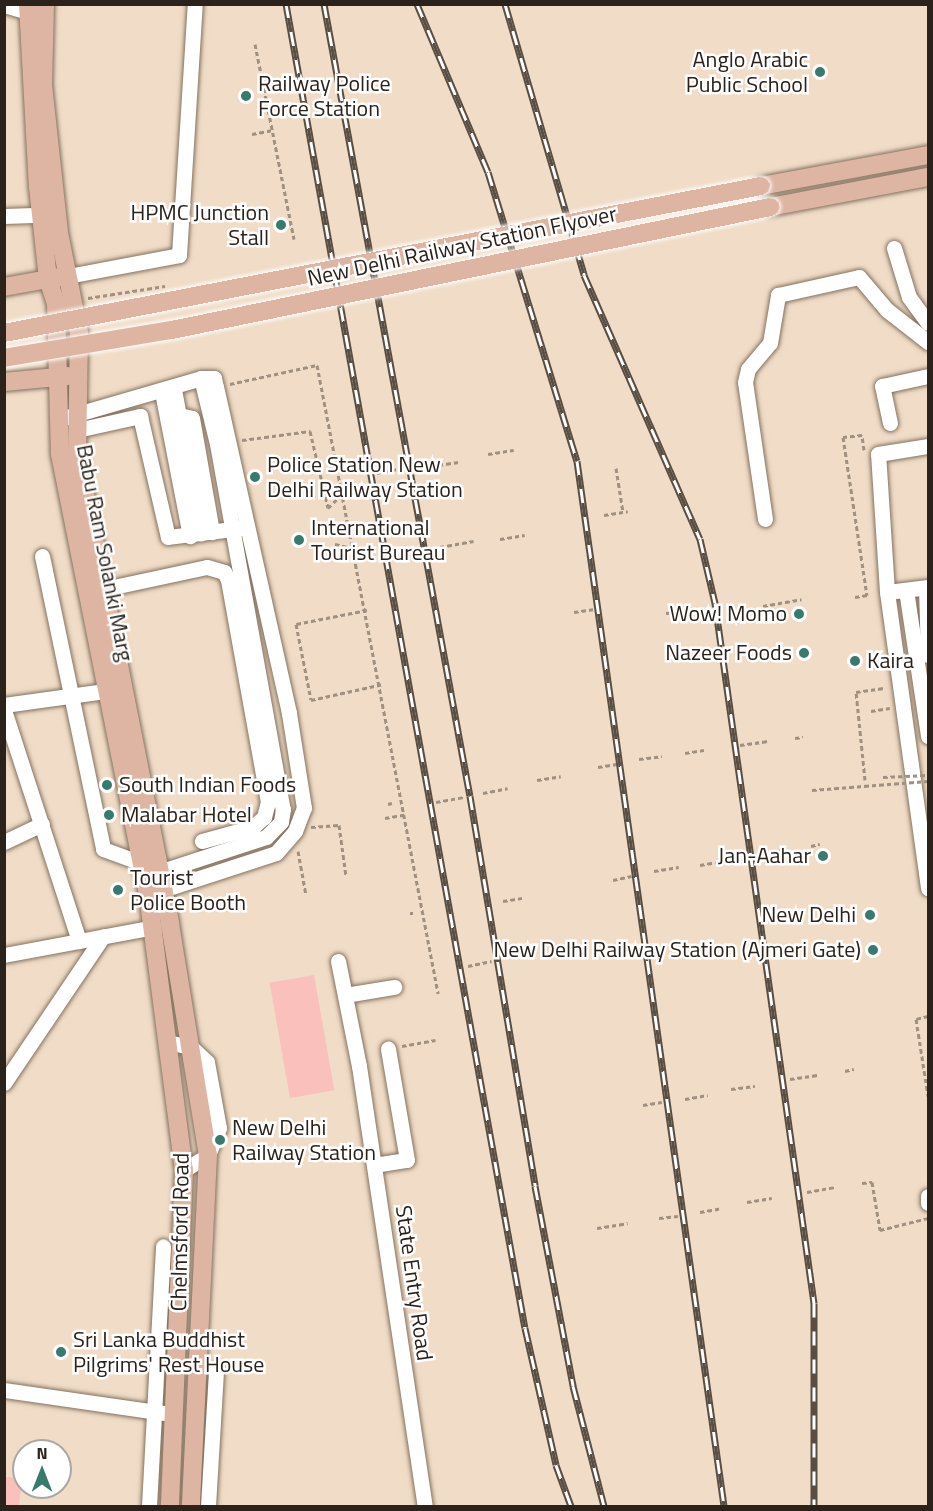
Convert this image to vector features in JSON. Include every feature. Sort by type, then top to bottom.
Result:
[{"type":"main road","name":"Babu Ram Solanki Marg","points":[[37,9],[43,85],[68,276],[79,332],[78,375],[71,421],[60,454],[105,691],[141,863],[155,893],[161,926]]},
{"type":"main road","name":"Babu Ram Solanki Marg","points":[[37,9],[41,215],[48,279],[56,304],[58,377],[71,421],[159,872],[155,893]]},
{"type":"main road","name":"New Delhi Railway Station Flyover","points":[[4,333],[928,155]]},
{"type":"main road","name":"New Delhi Railway Station Flyover","points":[[4,358],[172,330],[770,207],[928,177]]},
{"type":"main road","points":[[4,287],[68,276]]},
{"type":"main road","points":[[4,382],[78,375]]},
{"type":"main road","name":"Chelmsford Road","points":[[161,926],[167,1042],[184,1170],[176,1414],[170,1506]]},
{"type":"main road","name":"Chelmsford Road","points":[[161,926],[191,1047],[208,1155],[191,1506]]},
{"type":"street","points":[[68,276],[179,255],[195,4]]},
{"type":"street","points":[[4,5],[37,9]]},
{"type":"street","points":[[4,216],[41,215]]},
{"type":"street","points":[[894,248],[909,297],[928,323]]},
{"type":"street","points":[[765,519],[746,382],[748,369],[770,343],[778,295],[859,277],[887,310],[928,342]]},
{"type":"street","points":[[890,423],[882,386],[928,376]]},
{"type":"street","points":[[71,421],[201,378],[214,378],[229,442],[283,809],[281,822],[266,837],[159,872]]},
{"type":"street","points":[[155,893],[276,853],[292,837],[304,808],[241,528],[201,378]]},
{"type":"street","points":[[168,390],[179,415],[201,534]]},
{"type":"street","points":[[168,390],[201,534]]},
{"type":"street","points":[[71,421],[140,416],[164,533],[201,534],[241,528]]},
{"type":"street","points":[[928,446],[878,454],[887,592],[900,707],[928,888]]},
{"type":"street","points":[[42,556],[74,695],[103,849],[141,863]]},
{"type":"street","points":[[104,589],[207,567],[224,572],[228,580],[268,802],[264,817],[254,827],[202,841]]},
{"type":"street","points":[[887,592],[927,588],[928,655]]},
{"type":"street","points":[[906,590],[928,736]]},
{"type":"street","points":[[4,705],[105,691]]},
{"type":"street","points":[[4,710],[80,941]]},
{"type":"street","points":[[4,842],[42,824]]},
{"type":"street","points":[[204,858],[209,875]]},
{"type":"street","points":[[4,955],[161,926]]},
{"type":"street","points":[[4,1083],[103,936]]},
{"type":"street","name":"State Entry Road","points":[[338,961],[359,1066],[424,1506]]},
{"type":"street","points":[[345,995],[394,987]]},
{"type":"street","points":[[167,1042],[191,1047]]},
{"type":"street","points":[[374,1166],[407,1160],[388,1048]]},
{"type":"street","points":[[184,1170],[208,1155]]},
{"type":"street","points":[[928,1196],[928,1203]]},
{"type":"street","points":[[149,1506],[163,1246]]},
{"type":"street","points":[[208,1506],[216,1370]]},
{"type":"street","points":[[4,1390],[154,1413],[176,1414]]},
{"type":"path","points":[[255,44],[294,238]]},
{"type":"path","points":[[252,134],[272,130]]},
{"type":"path","points":[[216,387],[317,365],[408,813],[438,993]]},
{"type":"path","points":[[229,442],[310,431],[328,508],[343,493]]},
{"type":"path","points":[[864,452],[862,435],[843,437],[867,596]]},
{"type":"path","points":[[488,454],[514,450]]},
{"type":"path","points":[[424,467],[461,462]]},
{"type":"path","points":[[377,473],[402,468]]},
{"type":"path","points":[[616,468],[623,512]]},
{"type":"path","points":[[604,514],[628,511]]},
{"type":"path","points":[[500,539],[525,535]]},
{"type":"path","points":[[440,547],[473,541]]},
{"type":"path","points":[[335,544],[355,549]]},
{"type":"path","points":[[391,556],[418,552]]},
{"type":"path","points":[[764,606],[801,599]]},
{"type":"path","points":[[574,612],[595,609]]},
{"type":"path","points":[[367,610],[296,624],[311,700],[382,684]]},
{"type":"path","points":[[666,613],[685,611]]},
{"type":"path","points":[[865,780],[856,692],[898,687]]},
{"type":"path","points":[[871,711],[900,707]]},
{"type":"path","points":[[795,738],[803,736]]},
{"type":"path","points":[[740,745],[768,741]]},
{"type":"path","points":[[684,753],[705,750]]},
{"type":"path","points":[[639,759],[662,756]]},
{"type":"path","points":[[598,767],[617,764]]},
{"type":"path","points":[[883,777],[928,775]]},
{"type":"path","points":[[537,780],[561,776]]},
{"type":"path","points":[[812,790],[928,781]]},
{"type":"path","points":[[483,793],[508,788]]},
{"type":"path","points":[[436,802],[464,797]]},
{"type":"path","points":[[385,818],[408,813]]},
{"type":"path","points":[[339,825],[346,876]]},
{"type":"path","points":[[811,846],[820,844]]},
{"type":"path","points":[[757,854],[785,849]]},
{"type":"path","points":[[298,854],[306,895]]},
{"type":"path","points":[[700,865],[722,861]]},
{"type":"path","points":[[654,872],[679,867]]},
{"type":"path","points":[[613,880],[632,876]]},
{"type":"path","points":[[504,901],[523,898]]},
{"type":"path","points":[[468,966],[491,961]]},
{"type":"path","points":[[928,1016],[916,1019],[928,1096]]},
{"type":"path","points":[[388,1048],[435,1040]]},
{"type":"path","points":[[845,1071],[854,1069]]},
{"type":"path","points":[[790,1079],[818,1075]]},
{"type":"path","points":[[731,1089],[755,1086]]},
{"type":"path","points":[[685,1099],[708,1095]]},
{"type":"path","points":[[643,1104],[662,1102]]},
{"type":"path","points":[[862,1183],[872,1182],[880,1230],[928,1218]]},
{"type":"path","points":[[807,1192],[835,1187]]},
{"type":"path","points":[[747,1202],[772,1198]]},
{"type":"path","points":[[700,1212],[722,1208]]},
{"type":"path","points":[[659,1218],[678,1216]]},
{"type":"path","points":[[597,1228],[628,1223]]},
{"type":"shaded area","points":[[314,975],[334,1090],[290,1098],[270,983]]},
{"type":"shaded area","points":[[5,1477],[12,1477],[12,1499],[20,1499],[19,1506],[5,1506]]},
{"type":"railway","points":[[286,4],[525,1328],[556,1465],[571,1506]]},
{"type":"railway","points":[[324,4],[470,796],[535,1186],[573,1386],[604,1506]]},
{"type":"railway","points":[[417,4],[488,172],[577,461],[724,1506]]},
{"type":"railway","points":[[505,4],[584,275],[700,539],[715,603],[814,1303],[814,1506]]},
{"type":"place","name":"Anglo Arabic Public School","points":[[820,72]]},
{"type":"place","name":"Railway Police Force Station","points":[[246,96]]},
{"type":"place","name":"HPMC Junction Stall","points":[[281,225]]},
{"type":"place","name":"Police Station New Delhi Railway Station","points":[[255,477]]},
{"type":"place","name":"International Tourist Bureau","points":[[299,540]]},
{"type":"place","name":"Wow! Momo","points":[[799,614]]},
{"type":"place","name":"Nazeer Foods","points":[[804,653]]},
{"type":"place","name":"Kaira","points":[[855,661]]},
{"type":"place","name":"South Indian Foods","points":[[107,785]]},
{"type":"place","name":"Malabar Hotel","points":[[109,815]]},
{"type":"place","name":"Jan-Aahar","points":[[823,856]]},
{"type":"place","name":"Tourist Police Booth","points":[[118,890]]},
{"type":"place","name":"New Delhi","points":[[870,915]]},
{"type":"place","name":"New Delhi Railway Station (Ajmeri Gate)","points":[[873,950]]},
{"type":"place","name":"New Delhi Railway Station","points":[[220,1140]]},
{"type":"place","name":"Sri Lanka Buddhist Pilgrims' Rest House","points":[[61,1352]]}]
